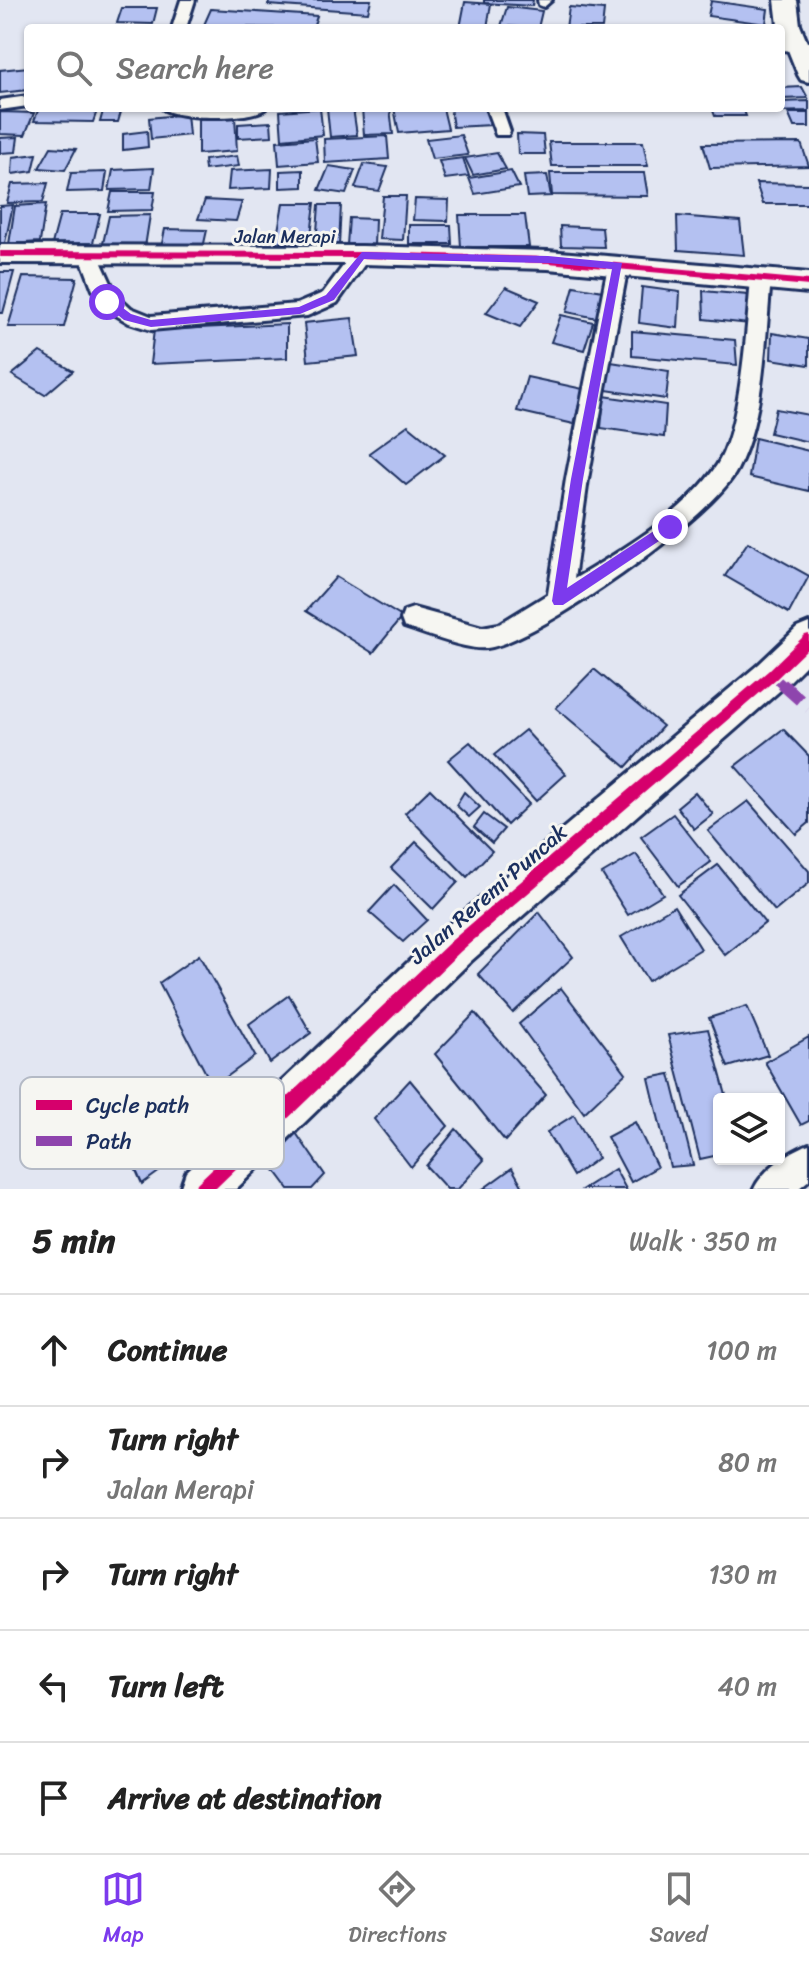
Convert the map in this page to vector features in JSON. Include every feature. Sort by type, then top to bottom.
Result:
[{"type":"street","points":[[180,24],[188,0]]},
{"type":"street","points":[[786,0],[789,25],[809,75]]},
{"type":"street","points":[[0,105],[24,102]]},
{"type":"street","points":[[495,112],[502,131]]},
{"type":"street","points":[[88,253],[107,302],[128,317],[151,323],[300,311],[330,298],[362,255]]},
{"type":"street","name":"Jalan Merapi","points":[[0,254],[362,255],[548,260],[809,283]]},
{"type":"street","points":[[559,601],[577,479],[618,266]]},
{"type":"street","points":[[413,619],[482,638],[518,628],[670,527],[712,487],[727,468],[738,443],[753,363],[761,279]]},
{"type":"street","name":"Jalan Reremi Puncak","points":[[284,1111],[456,946],[760,685],[809,639]]},
{"type":"street","points":[[771,1189],[809,1160]]},
{"type":"street","name":"Jalan Reremi Puncak","points":[[203,1189],[224,1169]]},
{"type":"building","points":[[270,0],[371,0],[368,12],[268,5]]},
{"type":"building","points":[[484,0],[533,0],[532,6],[484,3]]},
{"type":"building","points":[[711,1],[768,9],[766,24],[708,16]]},
{"type":"building","points":[[465,2],[491,4],[488,24],[461,24]]},
{"type":"building","points":[[507,7],[542,11],[539,24],[502,24]]},
{"type":"building","points":[[569,7],[604,10],[602,24],[567,24]]},
{"type":"building","points":[[122,8],[157,8],[153,24],[117,23]]},
{"type":"building","points":[[211,9],[317,16],[314,24],[204,24]]},
{"type":"building","points":[[24,67],[24,90],[0,93],[0,70]]},
{"type":"building","points":[[802,87],[808,98],[785,99],[785,88]]},
{"type":"building","points":[[809,101],[809,111],[785,112],[785,102]]},
{"type":"building","points":[[0,112],[34,113],[25,135],[0,134]]},
{"type":"building","points":[[37,112],[97,112],[93,122],[34,121]]},
{"type":"building","points":[[103,112],[121,112],[118,122],[100,122]]},
{"type":"building","points":[[280,112],[320,112],[323,135],[282,139]]},
{"type":"building","points":[[327,112],[354,112],[357,135],[330,137]]},
{"type":"building","points":[[362,112],[390,112],[393,134],[364,135]]},
{"type":"building","points":[[395,112],[444,112],[448,129],[399,133]]},
{"type":"building","points":[[451,112],[490,112],[492,125],[453,127]]},
{"type":"building","points":[[714,112],[744,112],[746,116],[715,116]]},
{"type":"building","points":[[788,113],[809,113],[809,127],[794,127]]},
{"type":"building","points":[[187,114],[189,135],[151,139],[149,118]]},
{"type":"building","points":[[235,116],[237,151],[198,154],[198,119]]},
{"type":"building","points":[[271,122],[272,136],[238,138],[238,124]]},
{"type":"building","points":[[147,131],[148,147],[123,150],[123,134]]},
{"type":"building","points":[[517,134],[543,135],[545,154],[518,154]]},
{"type":"building","points":[[461,135],[468,155],[432,159],[426,139]]},
{"type":"building","points":[[387,136],[389,159],[325,163],[324,139]]},
{"type":"building","points":[[18,137],[16,152],[0,153],[0,138]]},
{"type":"building","points":[[315,138],[318,162],[279,165],[277,141]]},
{"type":"building","points":[[549,142],[643,142],[648,166],[552,166]]},
{"type":"building","points":[[801,143],[809,166],[710,168],[703,144]]},
{"type":"building","points":[[51,147],[76,149],[65,170],[39,168]]},
{"type":"building","points":[[497,153],[506,169],[473,175],[465,158]]},
{"type":"building","points":[[37,154],[33,171],[12,174],[13,157]]},
{"type":"building","points":[[237,156],[239,166],[205,170],[204,160]]},
{"type":"building","points":[[463,158],[469,176],[445,179],[439,161]]},
{"type":"building","points":[[364,164],[388,167],[379,191],[355,188]]},
{"type":"building","points":[[329,166],[355,170],[346,194],[319,190]]},
{"type":"building","points":[[154,168],[151,189],[109,190],[113,170]]},
{"type":"building","points":[[272,169],[271,188],[228,190],[230,171]]},
{"type":"building","points":[[303,170],[303,187],[280,188],[280,171]]},
{"type":"building","points":[[511,171],[519,187],[475,194],[469,178]]},
{"type":"building","points":[[107,172],[104,191],[67,192],[71,173]]},
{"type":"building","points":[[550,173],[644,173],[648,196],[552,195]]},
{"type":"building","points":[[547,175],[551,196],[527,197],[524,176]]},
{"type":"building","points":[[48,183],[43,202],[7,203],[12,184]]},
{"type":"building","points":[[756,183],[809,184],[809,204],[763,204]]},
{"type":"building","points":[[112,192],[155,192],[152,210],[108,211]]},
{"type":"building","points":[[383,196],[406,196],[403,240],[379,239]]},
{"type":"building","points":[[415,199],[449,200],[448,221],[413,220]]},
{"type":"building","points":[[205,200],[242,202],[236,221],[198,219]]},
{"type":"building","points":[[283,203],[315,203],[310,243],[276,242]]},
{"type":"building","points":[[46,204],[40,242],[9,244],[15,206]]},
{"type":"building","points":[[13,205],[5,243],[0,243],[0,206]]},
{"type":"building","points":[[319,205],[341,205],[339,245],[316,245]]},
{"type":"building","points":[[60,214],[100,214],[93,243],[52,244]]},
{"type":"building","points":[[150,215],[145,247],[102,248],[109,216]]},
{"type":"building","points":[[459,215],[525,215],[529,247],[461,247]]},
{"type":"building","points":[[677,216],[740,221],[744,255],[678,250]]},
{"type":"building","points":[[349,218],[375,219],[374,246],[347,245]]},
{"type":"building","points":[[409,225],[451,225],[452,244],[409,244]]},
{"type":"building","points":[[560,226],[602,228],[604,247],[561,246]]},
{"type":"building","points":[[165,229],[207,230],[203,248],[161,248]]},
{"type":"building","points":[[0,272],[14,272],[3,313],[0,313]]},
{"type":"building","points":[[23,277],[77,278],[64,327],[8,327]]},
{"type":"building","points":[[574,286],[603,291],[597,318],[567,312]]},
{"type":"building","points":[[506,287],[539,301],[520,327],[486,313]]},
{"type":"building","points":[[642,287],[680,292],[678,328],[639,323]]},
{"type":"building","points":[[703,291],[748,295],[749,324],[704,319]]},
{"type":"building","points":[[561,315],[593,322],[584,350],[551,342]]},
{"type":"building","points":[[352,318],[358,356],[308,361],[304,323]]},
{"type":"building","points":[[287,324],[287,358],[150,364],[154,330]]},
{"type":"building","points":[[632,331],[735,340],[737,365],[632,356]]},
{"type":"building","points":[[772,333],[809,339],[809,365],[771,359]]},
{"type":"building","points":[[40,352],[73,371],[45,395],[12,375]]},
{"type":"building","points":[[611,362],[669,371],[666,399],[606,390]]},
{"type":"building","points":[[527,377],[583,389],[574,424],[517,411]]},
{"type":"building","points":[[604,396],[666,405],[664,437],[601,428]]},
{"type":"building","points":[[776,409],[809,415],[809,442],[770,433]]},
{"type":"building","points":[[408,425],[445,455],[406,485],[369,453]]},
{"type":"building","points":[[755,438],[809,451],[809,491],[749,477]]},
{"type":"building","points":[[748,542],[809,576],[789,613],[725,576]]},
{"type":"building","points":[[336,577],[402,617],[373,653],[306,611]]},
{"type":"building","points":[[594,669],[663,726],[626,767],[556,708]]},
{"type":"building","points":[[783,729],[809,756],[809,823],[796,834],[735,766]]},
{"type":"building","points":[[525,730],[566,774],[536,801],[494,755]]},
{"type":"building","points":[[470,742],[529,804],[507,825],[448,760]]},
{"type":"building","points":[[430,789],[492,851],[467,877],[405,813]]},
{"type":"building","points":[[464,792],[480,807],[469,817],[456,805]]},
{"type":"building","points":[[695,792],[713,814],[694,829],[677,807]]},
{"type":"building","points":[[748,801],[809,871],[809,883],[775,911],[708,831]]},
{"type":"building","points":[[484,814],[504,829],[492,843],[474,827]]},
{"type":"building","points":[[673,814],[711,862],[678,886],[641,837]]},
{"type":"building","points":[[416,842],[458,882],[433,909],[391,868]]},
{"type":"building","points":[[636,854],[663,894],[628,915],[602,874]]},
{"type":"building","points":[[718,865],[765,923],[725,955],[678,895]]},
{"type":"building","points":[[394,885],[427,920],[403,942],[369,912]]},
{"type":"building","points":[[674,906],[701,949],[648,981],[621,937]]},
{"type":"building","points":[[539,912],[573,957],[513,1013],[478,974]]},
{"type":"building","points":[[199,955],[255,1056],[227,1077],[208,1077],[159,983]]},
{"type":"building","points":[[561,988],[626,1073],[584,1113],[519,1024]]},
{"type":"building","points":[[289,995],[311,1033],[270,1063],[249,1024]]},
{"type":"building","points":[[747,1006],[768,1055],[728,1067],[709,1018]]},
{"type":"building","points":[[475,1013],[546,1095],[505,1141],[435,1054]]},
{"type":"building","points":[[708,1029],[725,1093],[713,1093],[713,1156],[700,1159],[668,1035]]},
{"type":"building","points":[[809,1037],[809,1121],[801,1125],[765,1062]]},
{"type":"building","points":[[670,1074],[693,1165],[670,1167],[649,1078]]},
{"type":"building","points":[[410,1080],[448,1126],[411,1167],[374,1119]]},
{"type":"building","points":[[574,1115],[598,1158],[573,1176],[547,1132]]},
{"type":"building","points":[[635,1122],[657,1167],[631,1182],[607,1137]]},
{"type":"building","points":[[456,1129],[484,1160],[458,1189],[447,1189],[426,1166]]},
{"type":"building","points":[[296,1133],[325,1175],[312,1189],[289,1189],[274,1169],[284,1169],[284,1146]]},
{"type":"building","points":[[512,1168],[524,1189],[483,1189]]},
{"type":"building","points":[[135,1169],[163,1169],[142,1184]]},
{"type":"building","points":[[615,1169],[626,1189],[583,1189]]},
{"type":"marked path","points":[[772,675],[809,708]]},
{"type":"cycle path","points":[[0,254],[362,255],[548,260],[809,283]]},
{"type":"cycle path","points":[[284,1111],[456,946],[772,675],[809,639]]},
{"type":"cycle path","points":[[203,1189],[224,1169]]},
{"type":"route","points":[[107,302],[128,317],[151,323],[300,311],[330,298],[362,255],[548,260],[618,266],[577,479],[559,601],[670,527]]}]
